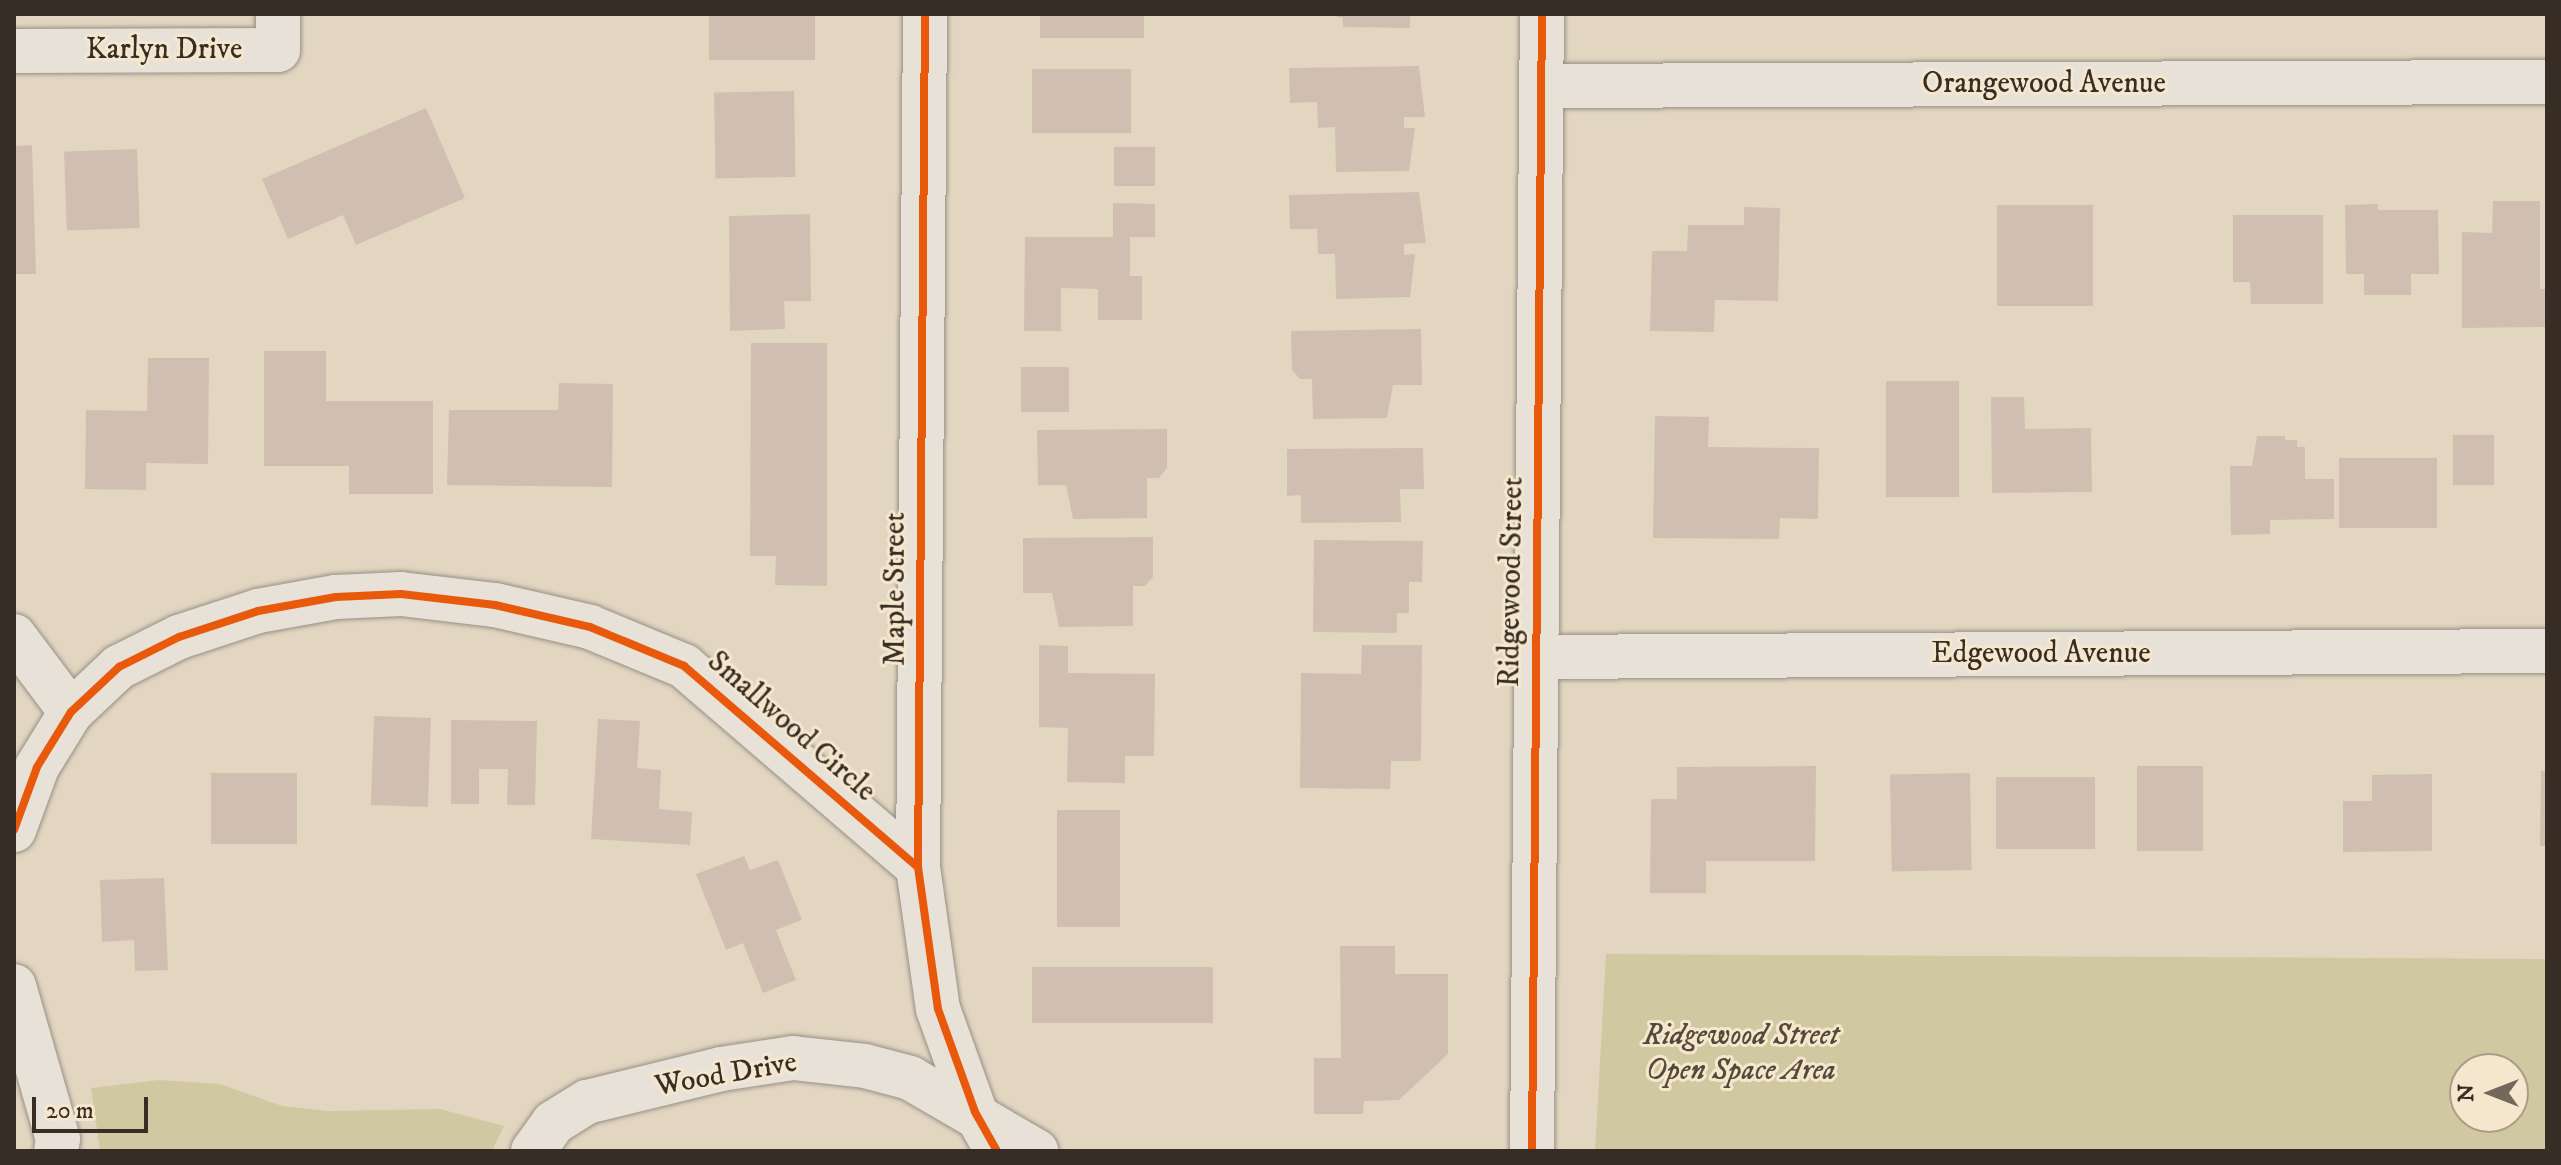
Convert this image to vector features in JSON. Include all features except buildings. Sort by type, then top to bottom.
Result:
[{"type":"street","name":"Karlyn Drive","points":[[14,51],[278,50],[278,14]]},
{"type":"street","name":"Maple Street","points":[[925,14],[918,867],[938,1009],[975,1112],[997,1151]]},
{"type":"street","name":"Ridgewood Street","points":[[1532,1151],[1542,14]]},
{"type":"street","name":"Orangewood Avenue","points":[[1541,86],[2547,82]]},
{"type":"street","name":"Smallwood Circle","points":[[14,830],[37,767],[71,712],[119,667],[179,637],[258,611],[336,597],[401,594],[495,605],[590,627],[684,666],[918,867]]},
{"type":"street","points":[[14,636],[71,712]]},
{"type":"street","name":"Edgewood Avenue","points":[[1535,657],[2547,651]]},
{"type":"street","points":[[14,986],[24,1054],[58,1139],[56,1151]]},
{"type":"street","name":"Wood Drive","points":[[533,1151],[553,1123],[587,1102],[721,1069],[793,1058],[865,1066],[910,1078],[975,1112],[1036,1151]]},
{"type":"green space","name":"Ridgewood Street Open Space Area","points":[[1606,954],[2547,959],[2547,1151],[1595,1151]]},
{"type":"green space","points":[[159,1080],[220,1084],[282,1106],[328,1111],[440,1109],[504,1126],[492,1151],[100,1151],[91,1088]]},
{"type":"cycle path","points":[[925,14],[918,867],[938,1009],[975,1112],[997,1151]]},
{"type":"cycle path","points":[[1532,1151],[1542,14]]},
{"type":"cycle path","points":[[14,830],[37,767],[71,712],[119,667],[179,637],[258,611],[336,597],[401,594],[495,605],[590,627],[684,666],[918,867]]}]
